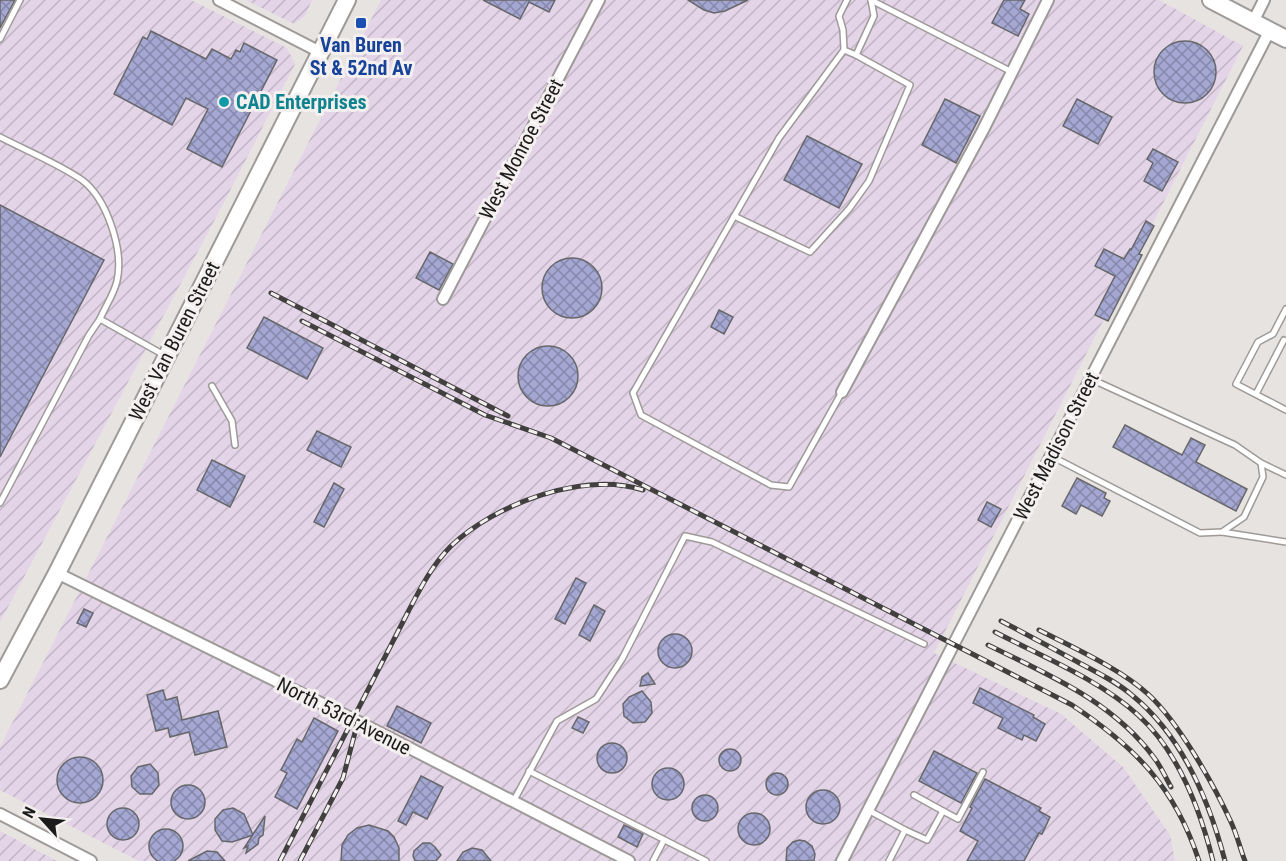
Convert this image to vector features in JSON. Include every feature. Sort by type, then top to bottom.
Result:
[{"type":"main road","name":"West Van Buren Street","points":[[0,680],[57,573],[346,0]]},
{"type":"main road","points":[[1211,0],[1286,39]]},
{"type":"street","points":[[219,0],[320,52]]},
{"type":"street","name":"West Monroe Street","points":[[443,299],[599,0]]},
{"type":"street","points":[[842,392],[1048,0]]},
{"type":"street","points":[[1253,22],[1264,0]]},
{"type":"street","name":"West Madison Street","points":[[842,861],[1270,30]]},
{"type":"street","name":"North 53rd Avenue","points":[[57,573],[353,719],[629,861]]},
{"type":"street","points":[[0,814],[91,861]]},
{"type":"lane","points":[[0,39],[20,0]]},
{"type":"lane","points":[[842,392],[789,487],[771,484],[641,415],[633,393],[779,138],[844,50],[843,30],[839,16],[847,0]]},
{"type":"lane","points":[[856,55],[874,16],[871,0]]},
{"type":"lane","points":[[871,0],[1012,72]]},
{"type":"lane","points":[[734,216],[810,252],[849,209],[869,181],[910,85],[844,50]]},
{"type":"lane","points":[[0,137],[83,181],[97,195],[112,228],[119,268],[117,283],[100,319],[89,335],[0,502]]},
{"type":"lane","points":[[1286,309],[1273,334],[1257,342],[1236,384],[1286,410]]},
{"type":"lane","points":[[100,319],[166,357]]},
{"type":"lane","points":[[1256,394],[1285,341],[1273,334]]},
{"type":"lane","points":[[1091,379],[1235,445],[1262,463],[1286,475]]},
{"type":"lane","points":[[212,386],[232,421],[235,444]]},
{"type":"lane","points":[[1051,456],[1200,532],[1222,532],[1286,542]]},
{"type":"lane","points":[[1222,532],[1244,517],[1263,477],[1262,463]]},
{"type":"lane","points":[[513,802],[557,721],[596,699],[622,659],[685,536],[712,542],[924,644]]},
{"type":"lane","points":[[529,771],[706,861]]},
{"type":"lane","points":[[914,795],[958,819],[983,772]]},
{"type":"lane","points":[[868,810],[927,840],[943,811]]},
{"type":"lane","points":[[889,861],[905,830]]},
{"type":"lane","points":[[653,861],[664,840]]},
{"type":"shaded area","points":[[0,0],[191,0],[287,48],[295,64],[221,208],[0,622]]},
{"type":"shaded area","points":[[246,0],[312,0],[305,16],[294,24]]},
{"type":"shaded area","points":[[381,0],[1159,0],[1243,46],[934,653],[1061,714],[1123,767],[1170,835],[1175,861],[139,861],[0,790],[0,747]]},
{"type":"shaded area","points":[[0,831],[57,861],[0,861]]},
{"type":"building","points":[[0,0],[15,0],[0,28]]},
{"type":"building","points":[[483,0],[555,0],[549,12],[529,2],[520,19]]},
{"type":"building","points":[[688,0],[748,0],[725,11],[714,13]]},
{"type":"building","points":[[1004,0],[1025,0],[1020,9],[1029,14],[1018,36],[992,23]]},
{"type":"building","name":"CAD Enterprises","points":[[151,31],[206,59],[212,49],[231,59],[236,50],[240,52],[244,43],[277,60],[222,167],[187,149],[208,109],[186,98],[172,125],[114,94],[143,37],[147,39]]},
{"type":"building","points":[[1185,41],[1197,43],[1207,50],[1214,60],[1216,72],[1214,84],[1207,94],[1197,101],[1185,103],[1173,101],[1163,94],[1156,84],[1154,72],[1156,60],[1163,50],[1173,43]]},
{"type":"building","points":[[945,99],[980,116],[956,163],[922,145]]},
{"type":"building","points":[[1077,99],[1112,117],[1098,144],[1063,126]]},
{"type":"building","points":[[807,136],[862,164],[839,208],[784,180]]},
{"type":"building","points":[[1153,149],[1178,162],[1162,191],[1144,181],[1153,163],[1147,159]]},
{"type":"building","points":[[0,205],[104,260],[0,457]]},
{"type":"building","points":[[1146,221],[1154,226],[1139,254],[1142,255],[1108,321],[1095,315],[1115,276],[1095,266],[1104,249],[1124,259]]},
{"type":"building","points":[[430,252],[453,264],[439,290],[416,278]]},
{"type":"building","points":[[566,258],[578,258],[589,263],[597,271],[602,288],[600,300],[589,313],[578,318],[566,318],[555,313],[547,305],[542,294],[542,282],[547,271],[555,263]]},
{"type":"building","points":[[719,310],[733,317],[724,334],[711,327]]},
{"type":"building","points":[[264,317],[323,348],[307,379],[247,348]]},
{"type":"building","points":[[548,346],[565,351],[573,359],[578,376],[573,393],[565,401],[548,406],[531,401],[523,393],[518,376],[523,359],[531,351]]},
{"type":"building","points":[[1125,425],[1182,455],[1191,438],[1205,445],[1196,462],[1247,489],[1236,511],[1113,447]]},
{"type":"building","points":[[317,431],[351,447],[341,467],[307,450]]},
{"type":"building","points":[[212,460],[245,476],[230,507],[197,490]]},
{"type":"building","points":[[1077,478],[1106,493],[1104,498],[1110,501],[1102,516],[1081,505],[1076,514],[1062,506]]},
{"type":"building","points":[[334,483],[344,489],[324,527],[314,522]]},
{"type":"building","points":[[987,502],[1001,509],[991,527],[978,520]]},
{"type":"building","points":[[576,578],[586,583],[565,624],[555,619]]},
{"type":"building","points":[[594,605],[605,611],[590,641],[579,635]]},
{"type":"building","points":[[84,609],[93,613],[86,627],[77,623]]},
{"type":"building","points":[[675,634],[687,639],[692,651],[687,663],[675,668],[663,663],[658,651],[663,639]]},
{"type":"building","points":[[648,673],[655,684],[640,686],[642,677]]},
{"type":"building","points":[[980,688],[1034,715],[1033,717],[1045,724],[1036,741],[1024,735],[1022,740],[998,728],[1003,718],[973,703]]},
{"type":"building","points":[[163,690],[166,700],[177,697],[182,720],[218,711],[227,747],[195,755],[189,732],[170,737],[168,728],[156,731],[147,695]]},
{"type":"building","points":[[642,691],[651,702],[652,713],[645,722],[633,723],[624,716],[623,704],[629,697]]},
{"type":"building","points":[[397,706],[431,723],[421,743],[387,726]]},
{"type":"building","points":[[578,717],[589,722],[583,733],[572,728]]},
{"type":"building","points":[[314,718],[338,731],[297,809],[275,797],[287,773],[281,770],[297,739],[302,742]]},
{"type":"building","points":[[612,743],[623,747],[627,758],[623,769],[612,773],[601,769],[597,758],[601,747]]},
{"type":"building","points":[[730,749],[738,752],[741,760],[738,768],[730,771],[722,768],[719,760],[722,752]]},
{"type":"building","points":[[934,751],[977,773],[961,803],[919,781]]},
{"type":"building","points":[[80,757],[89,758],[97,763],[102,771],[102,789],[97,797],[89,802],[80,803],[71,802],[63,797],[58,789],[57,780],[58,771],[63,763],[71,758]]},
{"type":"building","points":[[150,764],[158,773],[159,785],[152,794],[140,794],[132,787],[131,776],[138,767]]},
{"type":"building","points":[[668,768],[679,773],[684,784],[679,795],[668,800],[657,795],[652,784],[657,773]]},
{"type":"building","points":[[777,773],[785,776],[788,784],[785,792],[777,795],[769,792],[766,784],[769,776]]},
{"type":"building","points":[[421,776],[443,787],[427,819],[413,812],[406,825],[398,821]]},
{"type":"building","points":[[985,779],[1041,808],[1039,811],[1050,817],[1024,861],[967,861],[978,841],[960,831]]},
{"type":"building","points":[[188,785],[200,790],[205,802],[200,814],[188,819],[176,814],[171,802],[176,790]]},
{"type":"building","points":[[823,790],[835,795],[840,807],[835,819],[823,824],[811,819],[806,807],[811,795]]},
{"type":"building","points":[[705,795],[714,799],[718,808],[714,817],[705,821],[696,817],[692,808],[696,799]]},
{"type":"building","points":[[123,808],[135,812],[139,824],[135,836],[123,840],[111,836],[107,824],[111,812]]},
{"type":"building","points":[[233,808],[244,814],[253,835],[232,842],[222,841],[215,830],[215,819],[223,810]]},
{"type":"building","points":[[754,813],[765,818],[770,829],[765,840],[754,845],[743,840],[738,829],[743,818]]},
{"type":"building","points":[[265,816],[263,835],[259,838],[258,844],[246,853],[248,846],[244,848]]},
{"type":"building","points":[[369,825],[388,831],[394,837],[399,848],[399,861],[341,861],[342,845],[348,835],[357,828]]},
{"type":"building","points":[[624,825],[643,834],[637,847],[618,837]]},
{"type":"building","points":[[166,829],[178,834],[183,846],[178,858],[166,863],[154,858],[149,846],[154,834]]},
{"type":"building","points":[[799,840],[812,846],[815,854],[814,861],[786,861],[787,848]]},
{"type":"building","points":[[423,843],[430,843],[441,855],[436,861],[415,861],[414,851]]},
{"type":"building","points":[[472,848],[482,850],[491,861],[457,861],[463,852]]},
{"type":"building","points":[[207,851],[217,852],[225,861],[188,861]]},
{"type":"railway","points":[[271,293],[508,416]]},
{"type":"railway","points":[[302,321],[485,415],[551,438],[1072,705],[1134,753],[1150,771],[1178,811],[1199,861]]},
{"type":"railway","points":[[280,861],[417,595],[444,553],[469,531],[491,517],[541,495],[567,488],[594,485],[619,485],[643,490]]},
{"type":"railway","points":[[1001,621],[1112,681],[1151,712],[1180,750],[1192,771],[1211,815],[1225,861]]},
{"type":"railway","points":[[1039,630],[1125,676],[1138,685],[1160,707],[1184,738],[1215,790],[1233,827],[1245,861]]},
{"type":"railway","points":[[995,632],[1070,669],[1106,691],[1123,702],[1152,729],[1176,763],[1186,782],[1213,861]]},
{"type":"railway","points":[[988,645],[1057,679],[1120,721],[1139,739],[1157,762],[1171,787]]},
{"type":"railway","points":[[300,861],[343,778],[358,721]]},
{"type":"place","name":"Van Buren St & 52nd Av","points":[[361,23]]},
{"type":"place","name":"CAD Enterprises","points":[[224,102]]}]
